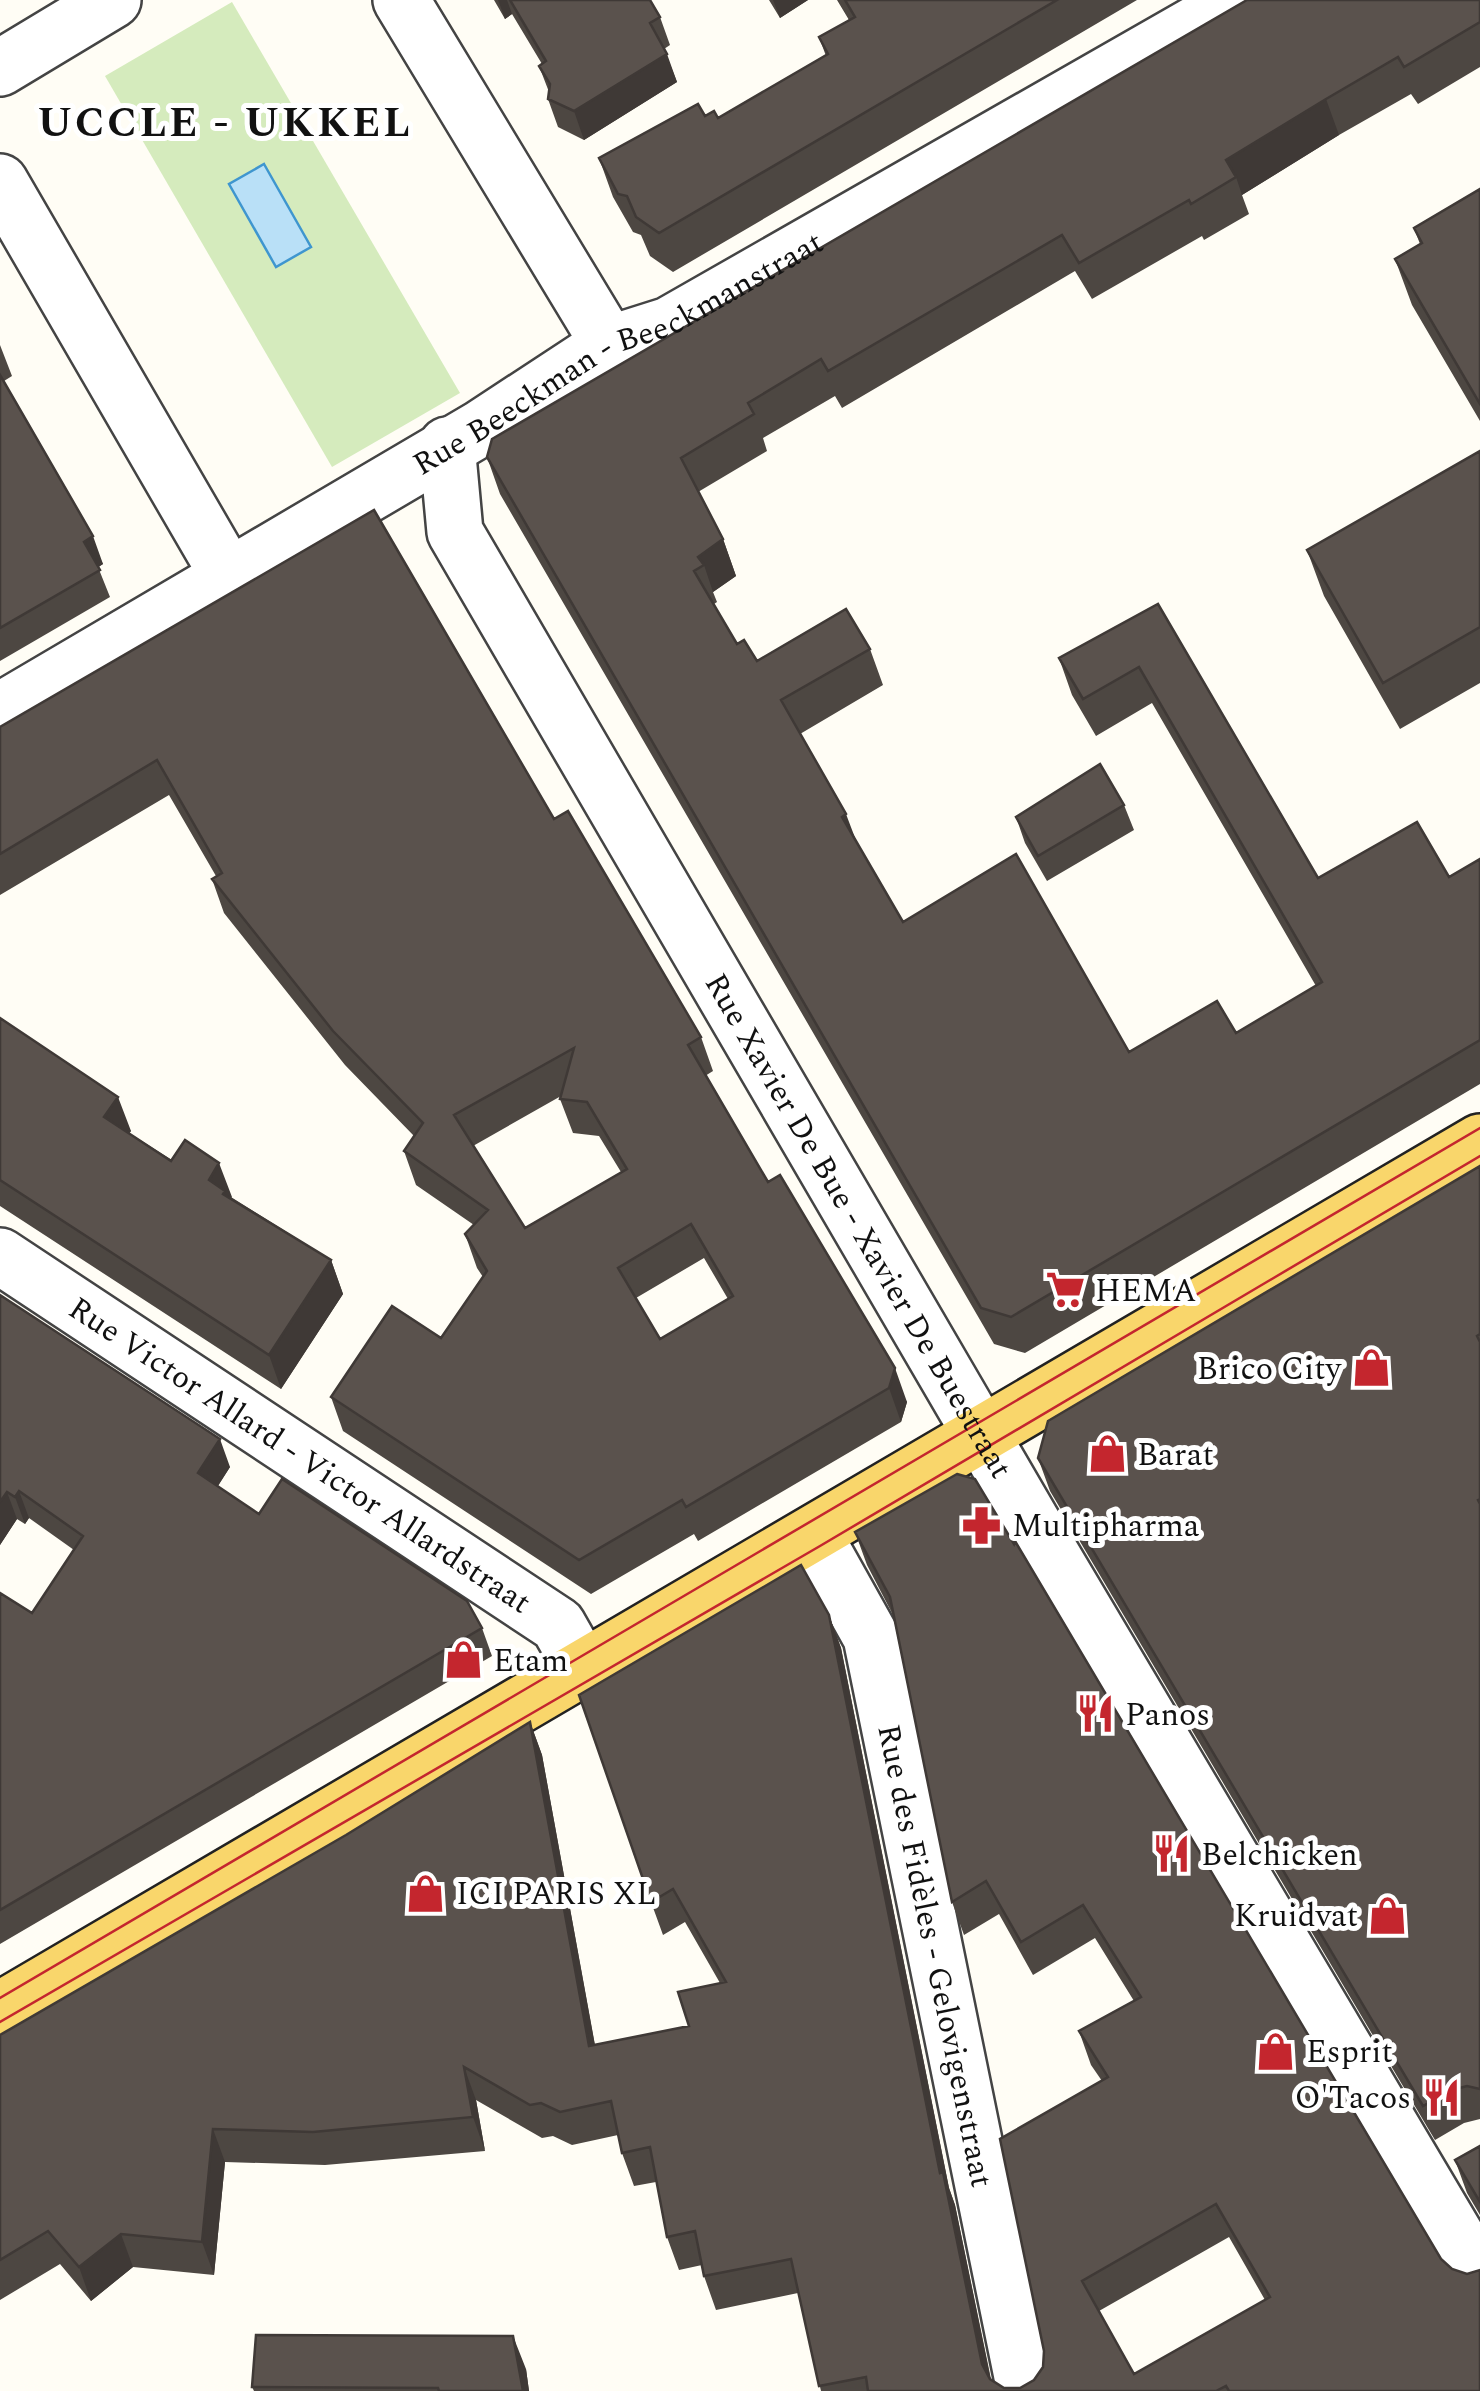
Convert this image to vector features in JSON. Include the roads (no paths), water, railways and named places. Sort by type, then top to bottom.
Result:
[{"type":"main road","points":[[0,2010],[1480,1142]]},
{"type":"street","points":[[0,68],[113,0]]},
{"type":"street","points":[[401,0],[610,344]]},
{"type":"street","name":"Rue Beeckman - Beeckmanstraat","points":[[0,711],[544,390],[610,344],[669,325],[1238,0]]},
{"type":"street","points":[[0,182],[230,577]]},
{"type":"street","name":"Rue Xavier De Bue - Xavier De Buestraat","points":[[447,445],[455,532],[982,1436],[1446,2170],[1480,2276]]},
{"type":"street","name":"Rue Xavier De Bue - Xavier De Buestraat","points":[[379,486],[455,532]]},
{"type":"street","name":"Rue Victor Allard - Victor Allardstraat","points":[[0,1256],[558,1625],[582,1669]]},
{"type":"street","name":"Rue des Fidèles - Gelovigenstraat","points":[[814,1535],[872,1636],[1025,2391]]},
{"type":"water","points":[[264,164],[311,247],[276,267],[229,184]]},
{"type":"tram line","points":[[0,1998],[1480,1128]]},
{"type":"tram line","points":[[0,2022],[820,1546],[1480,1156]]},
{"type":"place","name":"HEMA","points":[[1065,1290]]},
{"type":"place","name":"Brico City","points":[[1371,1368]]},
{"type":"place","name":"Barat","points":[[1107,1454]]},
{"type":"place","name":"Multipharma","points":[[982,1525]]},
{"type":"place","name":"Etam","points":[[463,1660]]},
{"type":"place","name":"Panos","points":[[1095,1714]]},
{"type":"place","name":"Belchicken","points":[[1171,1854]]},
{"type":"place","name":"ICI PARIS XL","points":[[426,1893]]},
{"type":"place","name":"Kruidvat","points":[[1388,1915]]},
{"type":"place","name":"Esprit","points":[[1276,2051]]},
{"type":"place","name":"O'Tacos","points":[[1441,2097]]},
{"type":"district","name":"UCCLE - UKKEL","points":[[225,121]]}]
